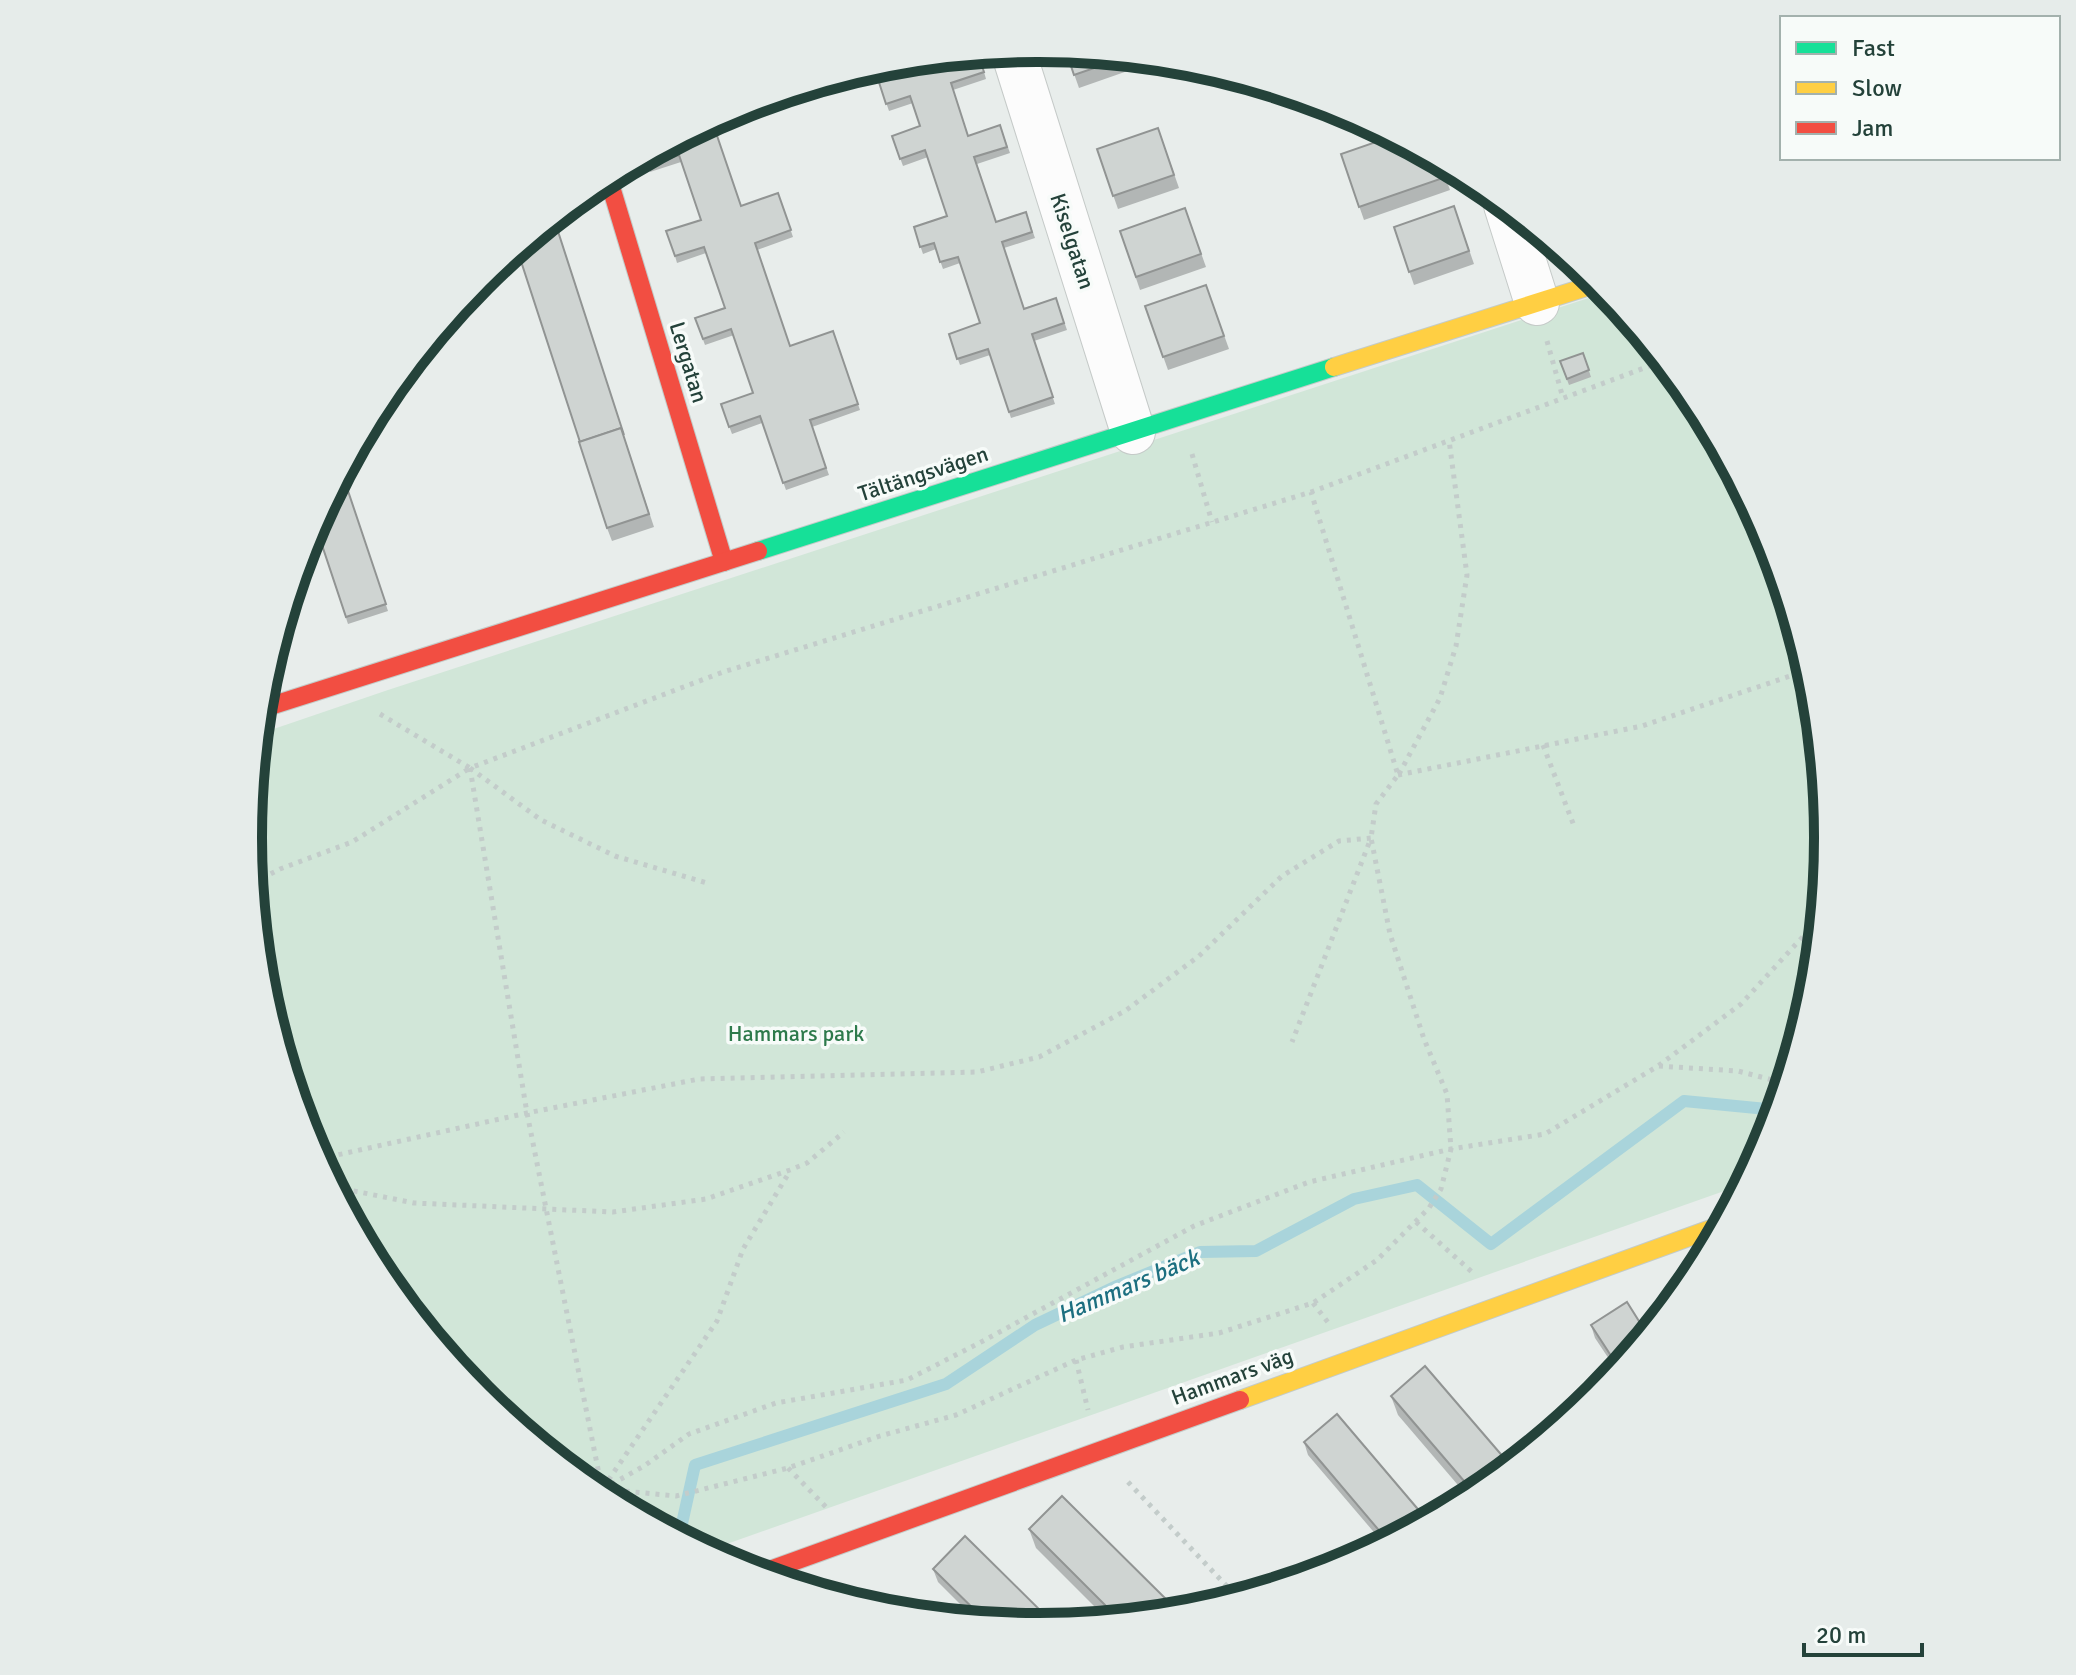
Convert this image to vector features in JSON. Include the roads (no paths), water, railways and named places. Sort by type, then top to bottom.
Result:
[{"type":"street","name":"Kiselgatan","points":[[1017,63],[1133,432]]},
{"type":"street","name":"Lergatan","points":[[612,190],[724,562]]},
{"type":"street","points":[[1512,224],[1537,303]]},
{"type":"street","name":"Tältängsvägen","points":[[274,705],[1585,288]]},
{"type":"street","name":"Hammars väg","points":[[777,1567],[1707,1231]]},
{"type":"waterway","name":"Hammars bäck","points":[[681,1526],[695,1465],[946,1384],[1035,1325],[1117,1286],[1200,1252],[1256,1251],[1354,1199],[1417,1185],[1491,1244],[1684,1101],[1764,1109]]},
{"type":"park label","name":"Hammars park","points":[[796,1033]]}]
